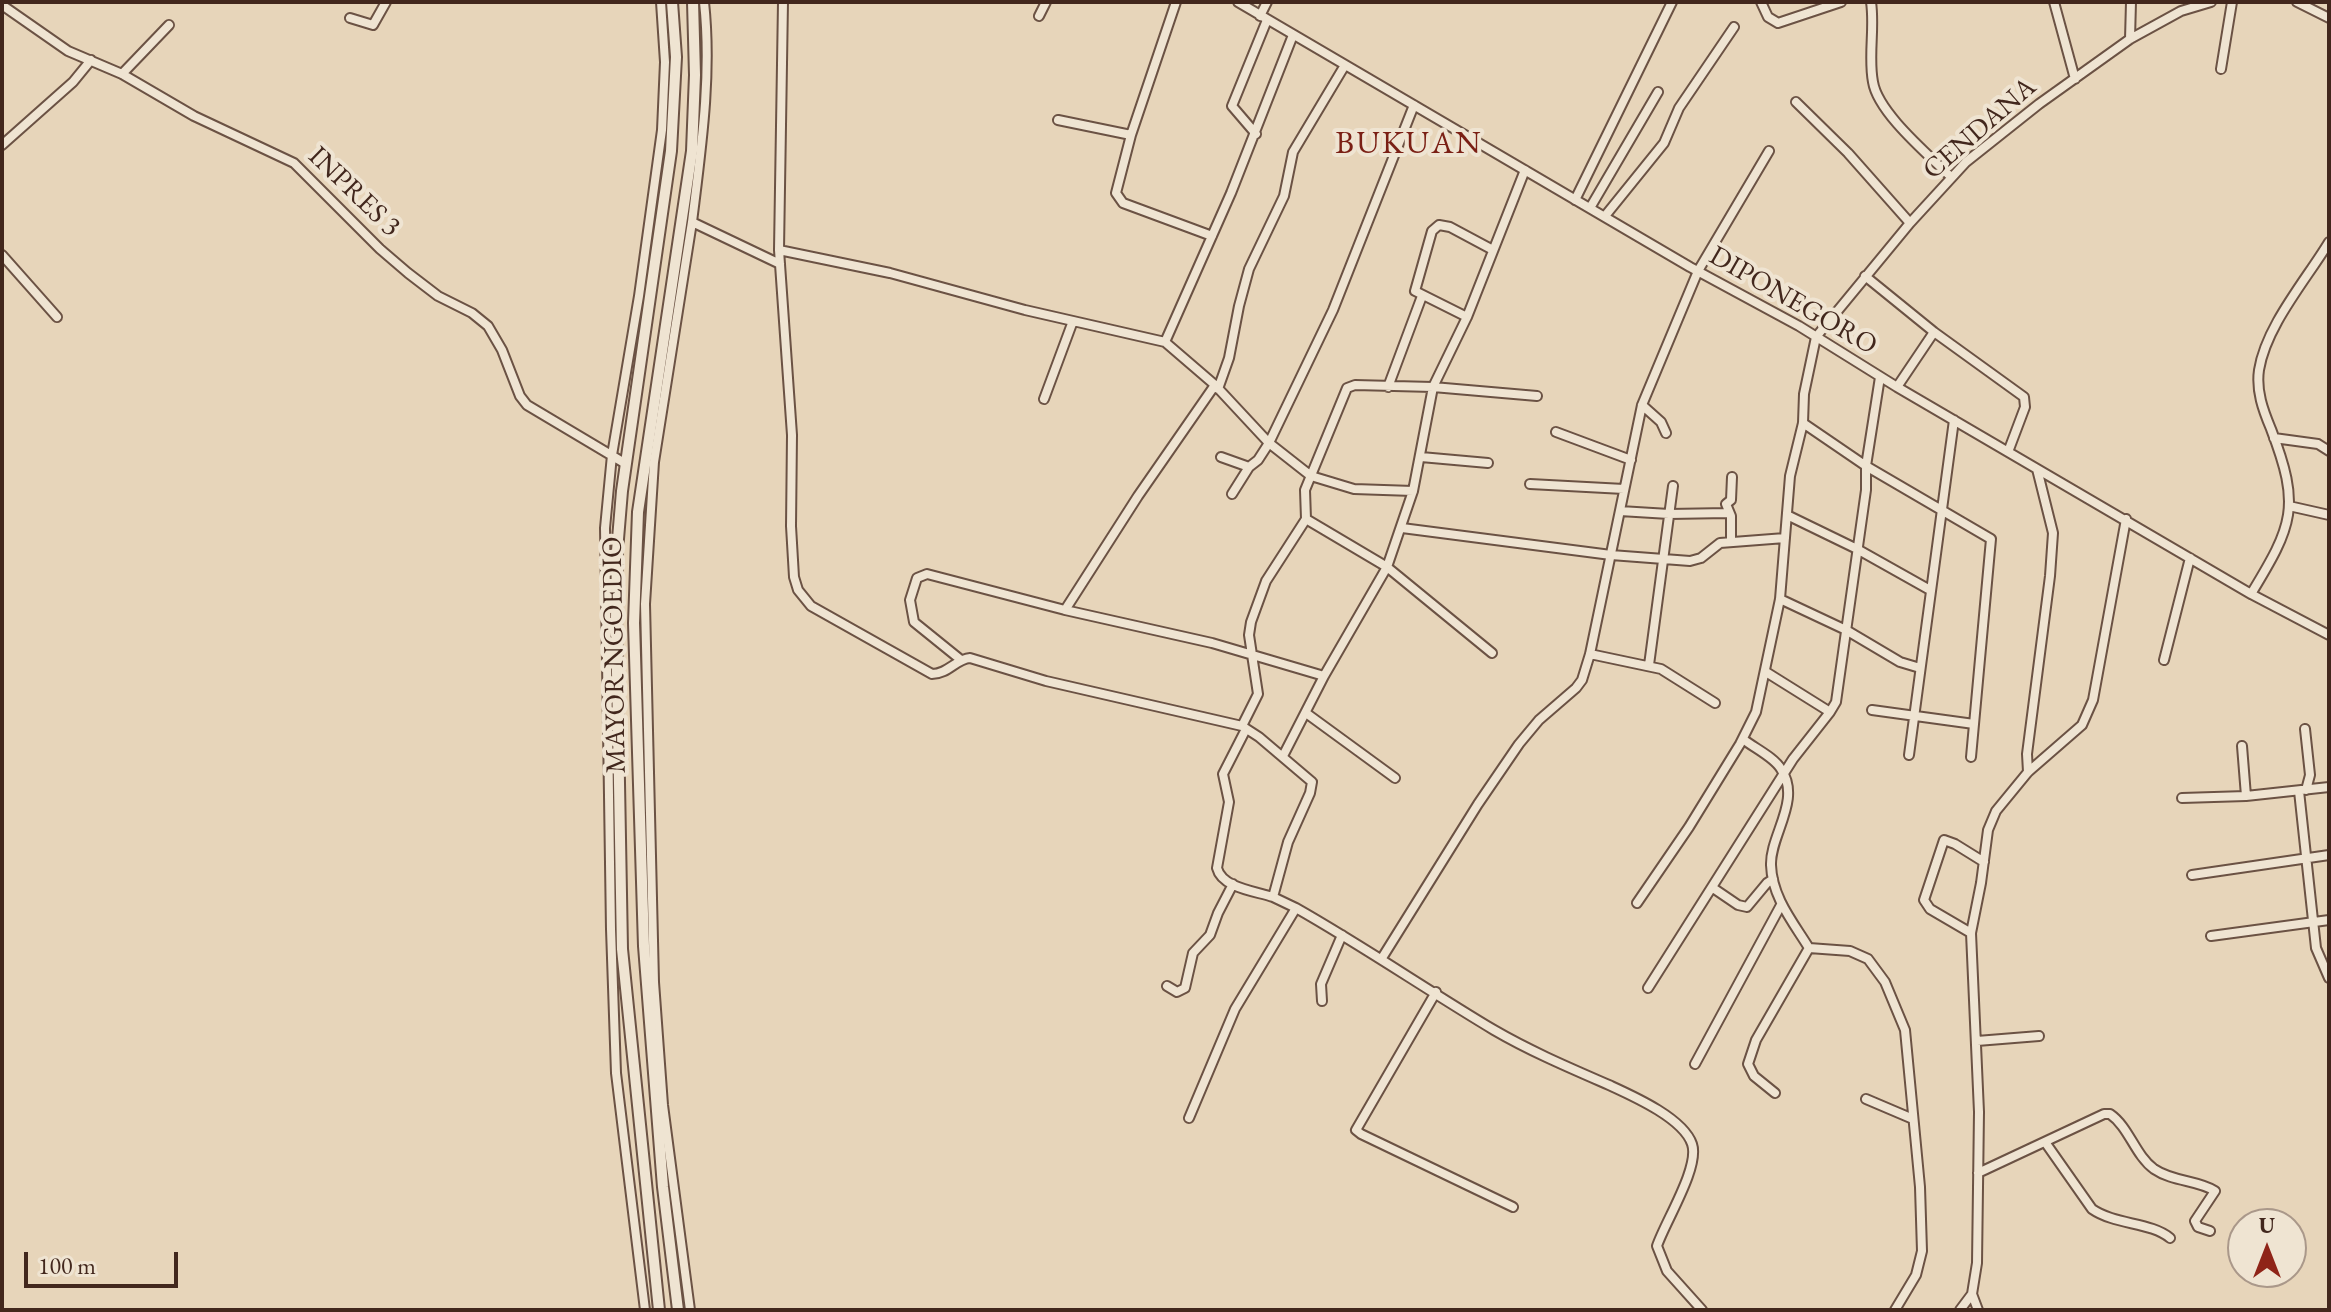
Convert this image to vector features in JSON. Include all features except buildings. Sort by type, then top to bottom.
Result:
[{"type":"street","points":[[350,18],[371,25],[386,2]]},
{"type":"street","points":[[645,1310],[616,1073],[605,528],[612,455],[639,296],[662,130],[665,62],[661,2]]},
{"type":"street","name":"MAYOR NGOEDIO","points":[[659,1310],[622,949],[616,617],[618,532],[626,464],[671,151],[676,57],[672,2]]},
{"type":"street","name":"MAYOR NGOEDIO","points":[[678,1310],[663,1187],[644,946],[634,623],[638,512],[692,151],[695,75],[693,2]]},
{"type":"street","points":[[690,1310],[663,1105],[654,982],[645,604],[654,462],[692,222],[704,118],[704,2]]},
{"type":"street","points":[[783,2],[779,250],[793,456],[792,564],[798,590],[811,606],[927,672],[943,672],[970,658],[1046,681],[1244,728],[1283,756],[1313,785],[1290,837],[1273,897]]},
{"type":"street","points":[[1039,16],[1046,2]]},
{"type":"street","points":[[1176,2],[1116,188],[1120,201],[1212,236]]},
{"type":"street","name":"DIPONEGORO","points":[[1238,2],[1816,337],[2251,594],[2329,635]]},
{"type":"street","points":[[1256,134],[1232,106],[1267,2]]},
{"type":"street","points":[[1575,200],[1672,2]]},
{"type":"street","points":[[1761,2],[1768,17],[1778,23],[1841,2]]},
{"type":"street","points":[[1871,2],[1872,74],[1876,92],[1896,120],[1951,177]]},
{"type":"street","points":[[2054,2],[2075,79]]},
{"type":"street","points":[[2130,39],[2131,2]]},
{"type":"street","name":"CENDANA","points":[[1816,337],[1910,223],[1966,162],[2039,104],[2130,39],[2181,11],[2211,2]]},
{"type":"street","points":[[2221,69],[2232,2]]},
{"type":"street","points":[[2297,2],[2329,18]]},
{"type":"street","name":"INPRES 3","points":[[2,5],[48,39],[122,74],[194,116],[294,163],[408,273],[438,296],[472,313],[488,326],[527,405],[626,464]]},
{"type":"street","points":[[122,74],[169,25]]},
{"type":"street","points":[[1605,216],[1664,143],[1679,108],[1734,27]]},
{"type":"street","points":[[1165,342],[1256,134],[1293,35]]},
{"type":"street","points":[[2,145],[73,82],[91,60]]},
{"type":"street","points":[[1065,610],[1138,496],[1217,387],[1229,358],[1249,269],[1284,196],[1293,152],[1345,65]]},
{"type":"street","points":[[1590,208],[1658,92]]},
{"type":"street","points":[[1796,102],[1848,153],[1910,223]]},
{"type":"street","points":[[1232,494],[1269,443],[1333,310],[1414,105]]},
{"type":"street","points":[[1058,120],[1131,135]]},
{"type":"street","points":[[1382,958],[1519,744],[1539,720],[1582,680],[1642,405],[1698,271],[1769,151]]},
{"type":"street","points":[[1283,756],[1324,676],[1387,567],[1413,491],[1433,387],[1467,317],[1525,170]]},
{"type":"street","points":[[692,222],[780,264]]},
{"type":"street","points":[[1467,317],[1415,291],[1435,228],[1439,225],[1450,227],[1493,250]]},
{"type":"street","points":[[2251,594],[2278,549],[2289,506],[2287,475],[2259,395],[2259,369],[2277,326],[2329,242]]},
{"type":"street","points":[[779,250],[890,273],[1165,342],[1217,387],[1269,443],[1311,476],[1354,489],[1413,491]]},
{"type":"street","points":[[2,255],[57,317]]},
{"type":"street","points":[[1865,276],[2026,400],[2008,452]]},
{"type":"street","points":[[1388,387],[1422,296]]},
{"type":"street","points":[[1044,399],[1073,321]]},
{"type":"street","points":[[1897,387],[1934,332]]},
{"type":"street","points":[[1637,903],[1689,827],[1756,712],[1780,599],[1790,476],[1803,423],[1804,394],[1816,337]]},
{"type":"street","points":[[1648,988],[1793,759],[1837,699],[1880,377]]},
{"type":"street","points":[[1537,396],[1433,387],[1355,385],[1347,388],[1305,493],[1306,519],[1258,598],[1250,629],[1258,694],[1223,774],[1229,802],[1217,868],[1221,878],[1296,908],[1495,1030],[1664,1114],[1691,1140],[1693,1159],[1657,1246],[1667,1271],[1702,1310]]},
{"type":"street","points":[[1642,405],[1661,422],[1666,433]]},
{"type":"street","points":[[1909,755],[1954,420]]},
{"type":"street","points":[[1803,423],[1866,466],[1989,537],[1992,542],[1971,757]]},
{"type":"street","points":[[1556,432],[1631,460]]},
{"type":"street","points":[[2274,438],[2318,444],[2329,451]]},
{"type":"street","points":[[1221,457],[1249,467]]},
{"type":"street","points":[[1421,457],[1488,463]]},
{"type":"street","points":[[2028,772],[2027,754],[2053,533],[2036,468]]},
{"type":"street","points":[[1731,542],[1726,504],[1731,500],[1732,477]]},
{"type":"street","points":[[1530,484],[1624,489]]},
{"type":"street","points":[[1649,665],[1673,486]]},
{"type":"street","points":[[2289,506],[2329,515]]},
{"type":"street","points":[[1620,511],[1728,513]]},
{"type":"street","points":[[1787,515],[1857,549],[1930,590]]},
{"type":"street","points":[[1306,519],[1387,567],[1492,653]]},
{"type":"street","points":[[1960,1310],[1972,1294],[1977,1263],[1977,1041],[1971,933],[1988,830],[1996,811],[2028,772],[2082,725],[2090,709],[2126,519]]},
{"type":"street","points":[[1402,528],[1611,555],[1697,560],[1720,543],[1785,538]]},
{"type":"street","points":[[2164,660],[2190,558]]},
{"type":"street","points":[[961,660],[914,622],[910,600],[919,576],[927,574],[1251,654],[1324,676]]},
{"type":"street","points":[[1780,599],[1846,630],[1900,662],[1920,668]]},
{"type":"street","points":[[1590,654],[1661,669],[1715,703]]},
{"type":"street","points":[[1766,672],[1830,712]]},
{"type":"street","points":[[1872,710],[1974,724]]},
{"type":"street","points":[[1306,713],[1395,778]]},
{"type":"street","points":[[2305,729],[2310,775],[2303,791],[2313,923],[2316,948],[2329,978]]},
{"type":"street","points":[[1743,739],[1781,767],[1784,775],[1787,804],[1771,855],[1773,879],[1781,905],[1809,948]]},
{"type":"street","points":[[2242,746],[2246,796]]},
{"type":"street","points":[[2182,798],[2246,796],[2329,787]]},
{"type":"street","points":[[1971,933],[1930,909],[1924,900],[1944,840],[1984,862]]},
{"type":"street","points":[[2192,875],[2329,855]]},
{"type":"street","points":[[1713,888],[1738,905],[1747,907],[1773,879]]},
{"type":"street","points":[[1167,986],[1177,992],[1185,988],[1193,953],[1210,935],[1233,884]]},
{"type":"street","points":[[1695,1064],[1781,905]]},
{"type":"street","points":[[1189,1118],[1235,1009],[1296,908]]},
{"type":"street","points":[[2211,936],[2329,920]]},
{"type":"street","points":[[1322,1001],[1321,984],[1342,935]]},
{"type":"street","points":[[1775,1093],[1754,1076],[1748,1064],[1756,1040],[1809,948]]},
{"type":"street","points":[[1809,948],[1859,953],[1879,972],[1905,1030],[1922,1251],[1916,1275],[1895,1310]]},
{"type":"street","points":[[1436,992],[1356,1130],[1513,1207]]},
{"type":"street","points":[[1977,1041],[2039,1036]]},
{"type":"street","points":[[1866,1099],[1913,1119]]},
{"type":"street","points":[[1978,1173],[2104,1114],[2113,1115],[2152,1168],[2184,1183],[2215,1191],[2195,1221],[2198,1227],[2210,1231]]},
{"type":"street","points":[[2045,1142],[2092,1209],[2139,1227],[2158,1229],[2170,1238]]},
{"type":"street","points":[[1972,1294],[1978,1310]]},
{"type":"district","name":"BUKUAN","points":[[1409,144]]}]
